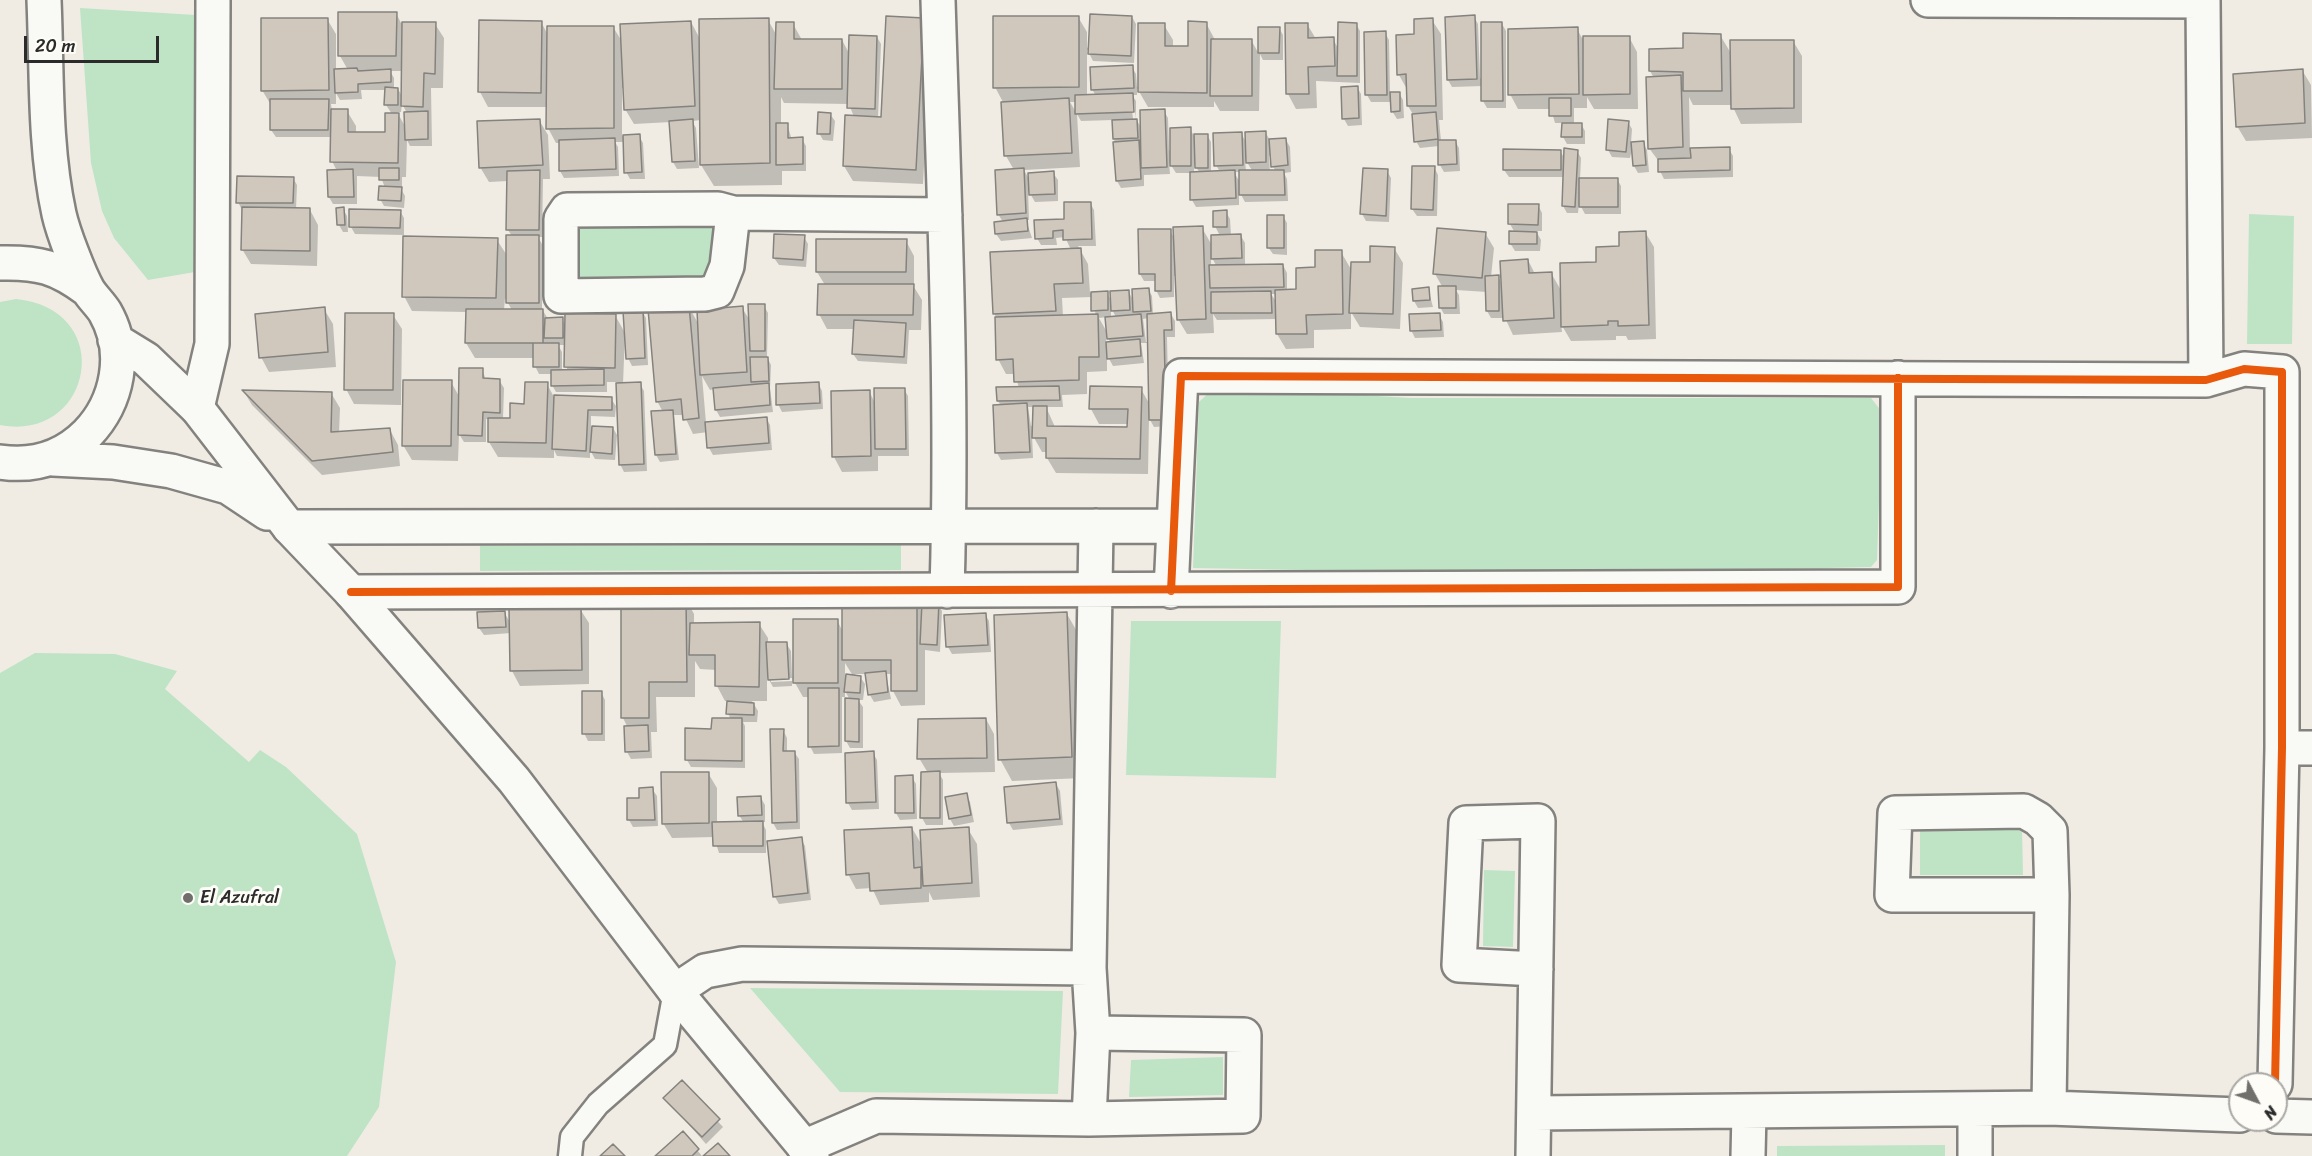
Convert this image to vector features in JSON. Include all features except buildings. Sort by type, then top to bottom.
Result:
[{"type":"street","points":[[44,0],[50,142],[59,215],[88,290],[105,313],[116,340],[118,368],[112,397],[98,422],[78,442],[53,459]]},
{"type":"street","points":[[197,408],[212,344],[213,0]]},
{"type":"street","points":[[938,0],[945,215],[949,524],[947,591]]},
{"type":"street","points":[[1928,0],[2203,1],[2206,380]]},
{"type":"street","points":[[733,213],[728,266],[717,291],[705,294],[561,296],[561,219],[567,210],[718,209],[733,213],[945,215]]},
{"type":"street","points":[[0,263],[31,262],[62,271],[88,290]]},
{"type":"street","points":[[116,340],[146,359],[197,408],[289,527],[351,592],[514,780],[675,991],[808,1151],[876,1116],[1089,1119],[1243,1116],[1244,1035],[1093,1033]]},
{"type":"street","points":[[1171,591],[1181,376],[2206,380],[2244,369],[2282,372],[2297,748],[2276,1072]]},
{"type":"street","points":[[351,592],[1898,587],[1898,378]]},
{"type":"street","points":[[1,463],[28,463],[53,459],[113,462],[171,471],[228,487],[289,527],[949,524],[1174,526]]},
{"type":"street","points":[[1089,1119],[1093,1033],[1089,968],[1096,526]]},
{"type":"street","points":[[2049,1108],[2052,896],[2050,831],[2024,811],[1895,813],[1892,895],[2052,896]]},
{"type":"street","points":[[1533,1156],[1534,1113],[1536,969],[1538,821],[1466,823],[1460,965],[1536,969]]},
{"type":"street","points":[[675,991],[705,971],[742,964],[1089,968]]},
{"type":"street","points":[[1534,1113],[1975,1111],[2049,1108],[2228,1115]]},
{"type":"street","points":[[1975,1111],[1975,1156]]},
{"type":"street","points":[[1749,1112],[1749,1156]]},
{"type":"street","points":[[2288,1116],[2312,1117]]},
{"type":"lane","points":[[570,1156],[572,1137],[598,1104],[665,1045],[675,991]]},
{"type":"green space","points":[[80,8],[196,15],[195,272],[148,280],[114,238],[102,211],[91,163]]},
{"type":"green space","points":[[2249,214],[2294,216],[2292,344],[2247,344]]},
{"type":"green space","points":[[716,221],[711,274],[700,282],[573,283],[574,241],[581,227],[588,222]]},
{"type":"green space","points":[[16,299],[48,308],[70,325],[80,348],[81,372],[73,396],[56,414],[32,425],[0,425],[0,302]]},
{"type":"green space","points":[[1216,386],[1410,398],[1871,398],[1882,412],[1877,560],[1871,567],[1617,571],[1362,571],[1193,568],[1199,402]]},
{"type":"green space","points":[[901,545],[901,570],[480,571],[480,546]]},
{"type":"green space","points":[[1131,621],[1281,621],[1276,778],[1126,775]]},
{"type":"green space","name":"El Azufral","points":[[35,653],[115,654],[177,671],[165,689],[249,762],[260,750],[286,767],[357,834],[396,962],[379,1107],[347,1156],[0,1156],[0,673]]},
{"type":"green space","points":[[2022,828],[2023,875],[1920,875],[1920,829]]},
{"type":"green space","points":[[1484,870],[1515,871],[1513,947],[1483,946]]},
{"type":"green space","points":[[750,988],[1063,991],[1058,1094],[840,1092]]},
{"type":"green space","points":[[1223,1057],[1223,1095],[1129,1097],[1131,1060]]},
{"type":"green space","points":[[1945,1145],[1945,1156],[1777,1156],[1777,1146]]},
{"type":"cycle path","points":[[1171,591],[1181,376],[2206,380],[2244,369],[2282,372],[2282,748],[2275,1072]]},
{"type":"cycle path","points":[[351,592],[1898,587],[1898,378]]},
{"type":"place","name":"El Azufral","points":[[188,898]]}]
